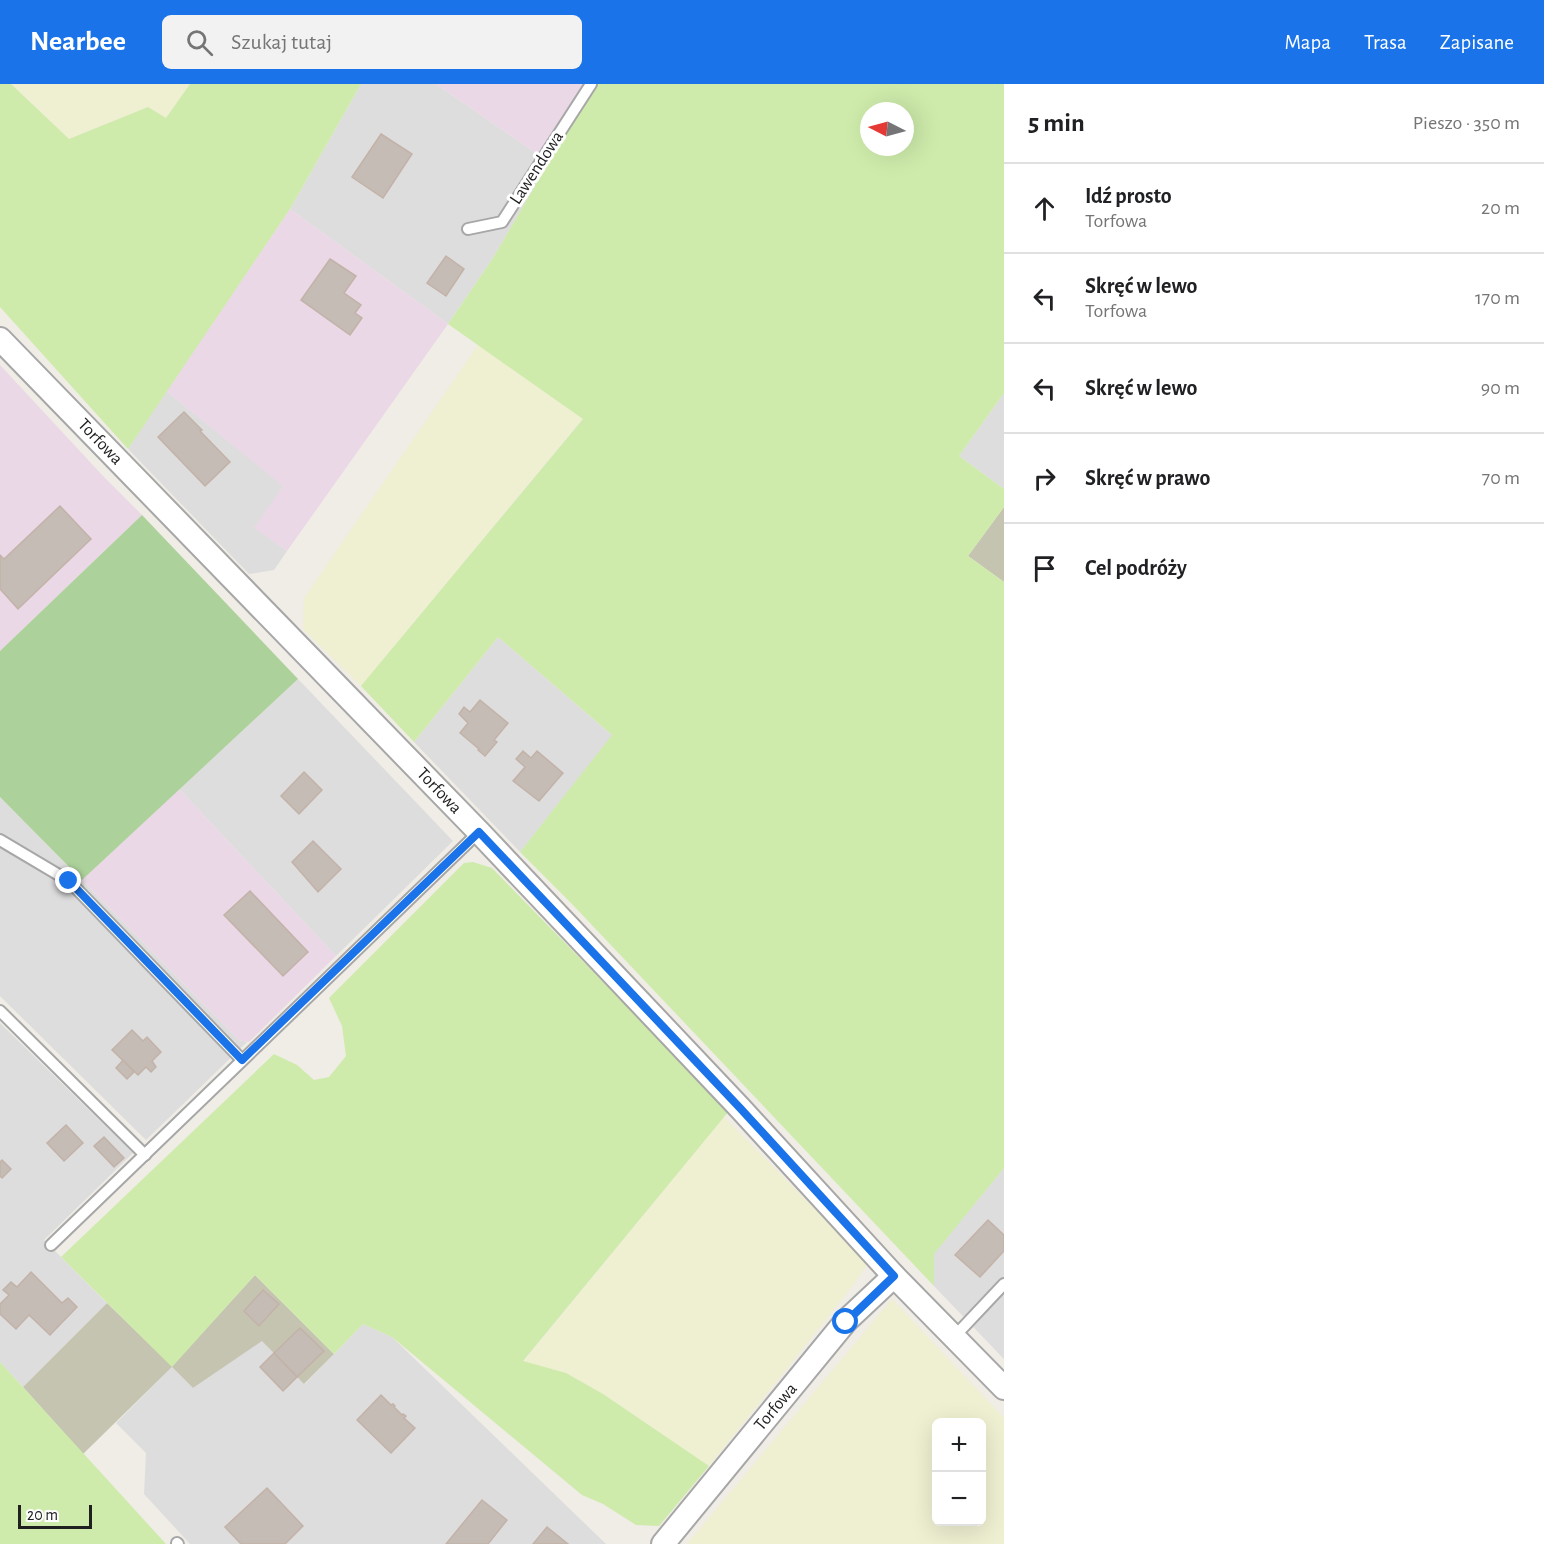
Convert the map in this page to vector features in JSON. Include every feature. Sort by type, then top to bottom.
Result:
[{"type":"street","name":"Torfowa","points":[[0,339],[479,832],[732,1099],[894,1276],[1004,1388]]},
{"type":"street","name":"Torfowa","points":[[663,1544],[846,1322],[894,1276]]},
{"type":"lane","name":"Lawendowa","points":[[468,229],[502,222],[591,84]]},
{"type":"lane","points":[[51,1245],[479,832]]},
{"type":"lane","points":[[0,840],[69,881],[242,1060]]},
{"type":"lane","points":[[0,1011],[144,1155]]},
{"type":"lane","points":[[954,1337],[1004,1284]]},
{"type":"shaded area","points":[[11,84],[190,84],[166,118],[148,107],[69,139]]},
{"type":"shaded area","points":[[361,84],[436,84],[549,162],[493,258],[448,324],[290,209]]},
{"type":"shaded area","points":[[436,84],[594,84],[549,162]]},
{"type":"shaded area","points":[[290,209],[448,324],[287,551],[254,528],[283,486],[166,391]]},
{"type":"shaded area","points":[[478,345],[583,418],[361,686],[303,629],[304,598]]},
{"type":"shaded area","points":[[0,365],[142,515],[0,651]]},
{"type":"shaded area","points":[[166,391],[284,486],[255,528],[287,551],[274,570],[249,574],[128,449]]},
{"type":"shaded area","points":[[1004,393],[1004,489],[959,456]]},
{"type":"shaded area","points":[[1004,507],[1004,582],[968,556]]},
{"type":"shaded area","points":[[498,637],[613,736],[520,852],[414,742]]},
{"type":"shaded area","points":[[298,679],[453,841],[336,956],[179,789]]},
{"type":"shaded area","points":[[179,789],[336,956],[249,1042],[239,1040],[82,880]]},
{"type":"shaded area","points":[[0,797],[239,1040],[247,1042],[146,1140],[0,996]]},
{"type":"shaded area","points":[[0,1023],[133,1153],[44,1240],[107,1303],[23,1387],[0,1362]]},
{"type":"shaded area","points":[[724,1117],[868,1263],[855,1283],[709,1466],[603,1394],[566,1373],[523,1362]]},
{"type":"shaded area","points":[[1004,1168],[1004,1359],[934,1286],[933,1254]]},
{"type":"shaded area","points":[[255,1275],[334,1354],[304,1384],[262,1341],[193,1388],[172,1367],[83,1454],[23,1387],[107,1303],[172,1366]]},
{"type":"shaded area","points":[[892,1299],[1004,1418],[1004,1544],[687,1544]]},
{"type":"shaded area","points":[[363,1324],[392,1337],[606,1544],[190,1544],[144,1494],[146,1453],[116,1423],[172,1367],[193,1388],[262,1340],[305,1384]]},
{"type":"green space","points":[[0,84],[11,84],[69,139],[148,107],[166,118],[190,84],[361,84],[290,209],[128,449],[0,307]]},
{"type":"green space","points":[[594,84],[1004,84],[1004,393],[959,456],[1004,489],[1004,507],[968,556],[1004,582],[1004,1168],[934,1254],[934,1286],[520,852],[612,735],[498,637],[414,742],[361,686],[583,419],[448,324],[493,258]]},
{"type":"green space","points":[[142,515],[298,679],[82,880],[0,797],[0,651]]},
{"type":"green space","points":[[473,862],[492,868],[729,1111],[523,1361],[566,1373],[603,1394],[709,1466],[659,1526],[636,1525],[603,1504],[582,1495],[392,1337],[363,1324],[334,1354],[255,1275],[172,1367],[61,1257],[274,1054],[297,1065],[314,1080],[329,1077],[346,1056],[342,1026],[329,998],[464,863]]},
{"type":"green space","points":[[0,1362],[166,1544],[0,1544]]},
{"type":"building","points":[[381,134],[412,154],[383,198],[352,177]]},
{"type":"building","points":[[446,256],[464,269],[446,296],[427,283]]},
{"type":"building","points":[[330,259],[356,276],[344,293],[361,305],[355,313],[362,318],[350,335],[301,300]]},
{"type":"building","points":[[184,412],[230,462],[205,486],[158,437]]},
{"type":"building","points":[[60,506],[91,539],[18,609],[0,589],[0,555],[4,559]]},
{"type":"building","points":[[480,700],[508,723],[494,740],[497,742],[485,756],[460,733],[468,723],[459,714],[464,707],[470,712]]},
{"type":"building","points":[[523,751],[531,758],[537,751],[563,773],[539,801],[513,781],[525,767],[516,759]]},
{"type":"building","points":[[304,772],[322,790],[299,814],[281,796]]},
{"type":"building","points":[[313,841],[341,869],[318,892],[292,862]]},
{"type":"building","points":[[250,891],[308,952],[283,976],[224,915]]},
{"type":"building","points":[[132,1030],[143,1041],[147,1037],[161,1052],[152,1061],[156,1067],[151,1072],[146,1067],[138,1075],[112,1050]]},
{"type":"building","points":[[123,1060],[134,1072],[127,1079],[116,1068]]},
{"type":"building","points":[[66,1125],[83,1143],[64,1161],[47,1143]]},
{"type":"building","points":[[104,1137],[124,1158],[114,1167],[94,1146]]},
{"type":"building","points":[[2,1160],[11,1169],[2,1178],[0,1162]]},
{"type":"building","points":[[988,1220],[1004,1235],[1004,1251],[980,1277],[955,1255]]},
{"type":"building","points":[[31,1272],[62,1303],[68,1298],[77,1307],[50,1335],[29,1315],[16,1329],[0,1314],[0,1304],[9,1295],[3,1290],[11,1282],[17,1287]]},
{"type":"building","points":[[263,1290],[279,1304],[259,1326],[244,1311]]},
{"type":"building","points":[[300,1328],[324,1351],[297,1377],[274,1353]]},
{"type":"building","points":[[274,1353],[297,1377],[283,1391],[260,1367]]},
{"type":"building","points":[[381,1395],[402,1415],[406,1416],[404,1418],[415,1428],[391,1453],[357,1420]]},
{"type":"building","points":[[267,1488],[303,1526],[285,1544],[241,1544],[225,1527]]},
{"type":"building","points":[[482,1500],[507,1520],[488,1544],[446,1544]]},
{"type":"building","points":[[547,1527],[568,1544],[533,1544]]},
{"type":"route","points":[[69,881],[242,1060],[479,832],[740,1108],[894,1276],[846,1322]]}]
